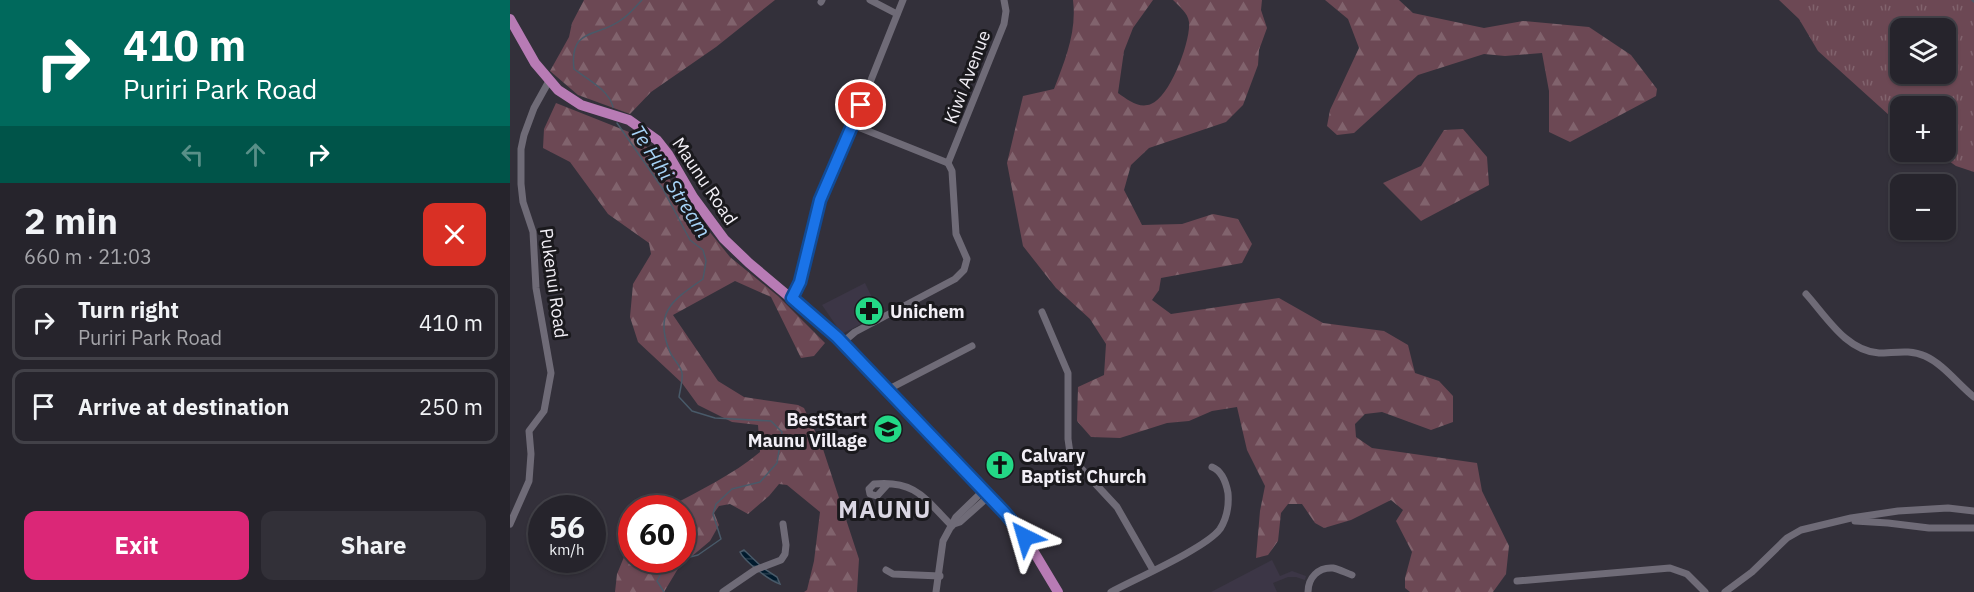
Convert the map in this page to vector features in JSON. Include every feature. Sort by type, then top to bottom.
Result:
[{"type":"main road","name":"Maunu Road","points":[[510,20],[526,49],[549,81],[573,101],[629,120],[657,140],[668,154],[693,197],[724,239],[842,343],[986,494],[1025,537],[1058,592]]},
{"type":"street","points":[[870,0],[897,14]]},
{"type":"street","points":[[792,298],[800,282],[820,200],[903,0]]},
{"type":"street","name":"Kiwi Avenue","points":[[948,163],[1004,24],[1006,11],[1004,0]]},
{"type":"street","name":"Pukenui Road","points":[[510,524],[529,481],[531,454],[529,432],[544,411],[551,373],[536,288],[533,232],[523,202],[520,184],[522,142],[534,108],[549,81]]},
{"type":"street","points":[[842,343],[855,332],[955,279],[964,270],[967,259],[956,234],[952,171],[948,163],[853,125]]},
{"type":"street","points":[[1806,294],[1853,345],[1869,352],[1911,352],[1924,355],[1938,364],[1974,397]]},
{"type":"street","points":[[1042,312],[1066,364],[1068,439],[1072,459],[1117,507],[1153,570]]},
{"type":"street","points":[[887,390],[972,346]]},
{"type":"street","points":[[1111,592],[1203,544],[1220,528],[1227,513],[1228,497],[1221,473],[1212,467]]},
{"type":"street","points":[[887,485],[901,484],[914,489],[953,525]]},
{"type":"street","points":[[936,592],[940,576],[941,548],[953,525],[960,522],[986,494]]},
{"type":"street","points":[[1725,592],[1752,572],[1781,543],[1793,534],[1809,527],[1898,511],[1948,508],[1974,511]]},
{"type":"street","points":[[1840,521],[1929,528],[1974,528]]},
{"type":"street","points":[[723,592],[760,567],[781,560],[785,554],[783,524]]},
{"type":"street","points":[[1308,592],[1312,577],[1322,570],[1333,568],[1352,575]]},
{"type":"street","points":[[1517,581],[1670,568],[1687,574],[1705,592]]},
{"type":"street","points":[[886,570],[894,574],[940,576]]},
{"type":"shaded area","points":[[865,283],[880,314],[842,334],[822,305]]},
{"type":"shaded area","points":[[1272,560],[1280,576],[1292,571],[1306,576],[1305,580],[1288,577],[1273,583],[1277,592],[1211,592]]},
{"type":"green space","points":[[584,0],[775,0],[716,47],[651,92],[630,114],[578,95],[550,71],[569,37],[572,23]]},
{"type":"green space","points":[[1073,0],[1153,0],[1133,28],[1124,51],[1118,93],[1134,103],[1147,105],[1158,99],[1172,80],[1187,42],[1189,22],[1187,16],[1173,0],[1262,0],[1261,10],[1267,28],[1259,50],[1258,65],[1243,105],[1226,122],[1149,148],[1131,165],[1124,190],[1142,225],[1182,224],[1213,214],[1238,219],[1252,244],[1242,263],[1161,278],[1159,290],[1152,300],[1171,314],[1279,298],[1323,323],[1384,331],[1408,345],[1415,373],[1439,381],[1453,396],[1453,422],[1431,430],[1382,412],[1365,414],[1355,424],[1356,437],[1372,448],[1477,463],[1482,491],[1509,546],[1506,574],[1493,592],[1410,592],[1405,588],[1405,578],[1412,552],[1396,521],[1403,510],[1391,500],[1351,520],[1324,528],[1315,523],[1302,504],[1288,504],[1281,513],[1278,541],[1268,555],[1256,558],[1260,511],[1265,486],[1247,450],[1237,407],[1212,411],[1189,421],[1167,423],[1120,438],[1091,437],[1077,421],[1078,387],[1104,375],[1106,344],[1090,319],[1056,288],[1023,246],[1007,163],[1023,96],[1054,89],[1072,35]]},
{"type":"green space","points":[[1325,0],[1399,0],[1413,13],[1484,28],[1523,21],[1589,27],[1631,55],[1657,89],[1656,96],[1570,142],[1549,132],[1549,91],[1542,53],[1505,56],[1484,54],[1418,75],[1354,133],[1337,135],[1327,126],[1330,110],[1359,48],[1348,19]]},
{"type":"green space","points":[[1779,0],[1974,0],[1974,172],[1950,162],[1956,162],[1956,96],[1890,96],[1890,116],[1818,51],[1799,19]]},
{"type":"green space","points":[[556,103],[639,136],[687,204],[730,257],[778,296],[825,343],[814,356],[801,358],[771,297],[735,281],[673,315],[718,381],[744,397],[798,405],[804,408],[822,446],[859,559],[857,592],[804,592],[807,590],[814,561],[820,512],[787,485],[779,484],[748,514],[730,504],[719,506],[714,513],[719,525],[710,541],[696,553],[696,495],[691,495],[727,475],[760,452],[758,425],[732,422],[698,405],[682,383],[638,342],[630,317],[633,284],[651,254],[649,243],[608,214],[570,162],[543,148],[544,129]]},
{"type":"green space","points":[[1463,129],[1487,157],[1489,185],[1421,221],[1383,183],[1421,166],[1444,130]]},
{"type":"green space","points":[[618,572],[675,573],[664,592],[615,592]]},
{"type":"water","points":[[744,550],[763,568],[777,577],[780,584],[764,575],[747,560],[740,552]]},
{"type":"waterway","name":"Te Hihi Stream","points":[[613,107],[602,90],[574,69],[576,46],[580,40],[624,18],[642,0]]},
{"type":"waterway","name":"Te Hihi Stream","points":[[617,123],[663,189],[690,240],[703,250],[706,261],[703,279],[675,301],[665,317],[665,338],[682,373],[679,397],[692,411],[715,418],[771,421],[782,432],[777,463],[760,482],[732,489],[716,504],[713,514],[721,539],[696,556]]},
{"type":"waterway","name":"Te Hihi Stream","points":[[661,573],[657,581],[664,592]]},
{"type":"place","name":"Unichem","points":[[869,311]]},
{"type":"place","name":"BestStart Maunu Village","points":[[888,429]]},
{"type":"place","name":"Calvary Baptist Church","points":[[1000,465]]},
{"type":"district","name":"MAUNU","points":[[885,509]]},
{"type":"route","points":[[861,105],[820,200],[800,282],[792,298],[837,337],[1005,513],[1025,537]]}]
